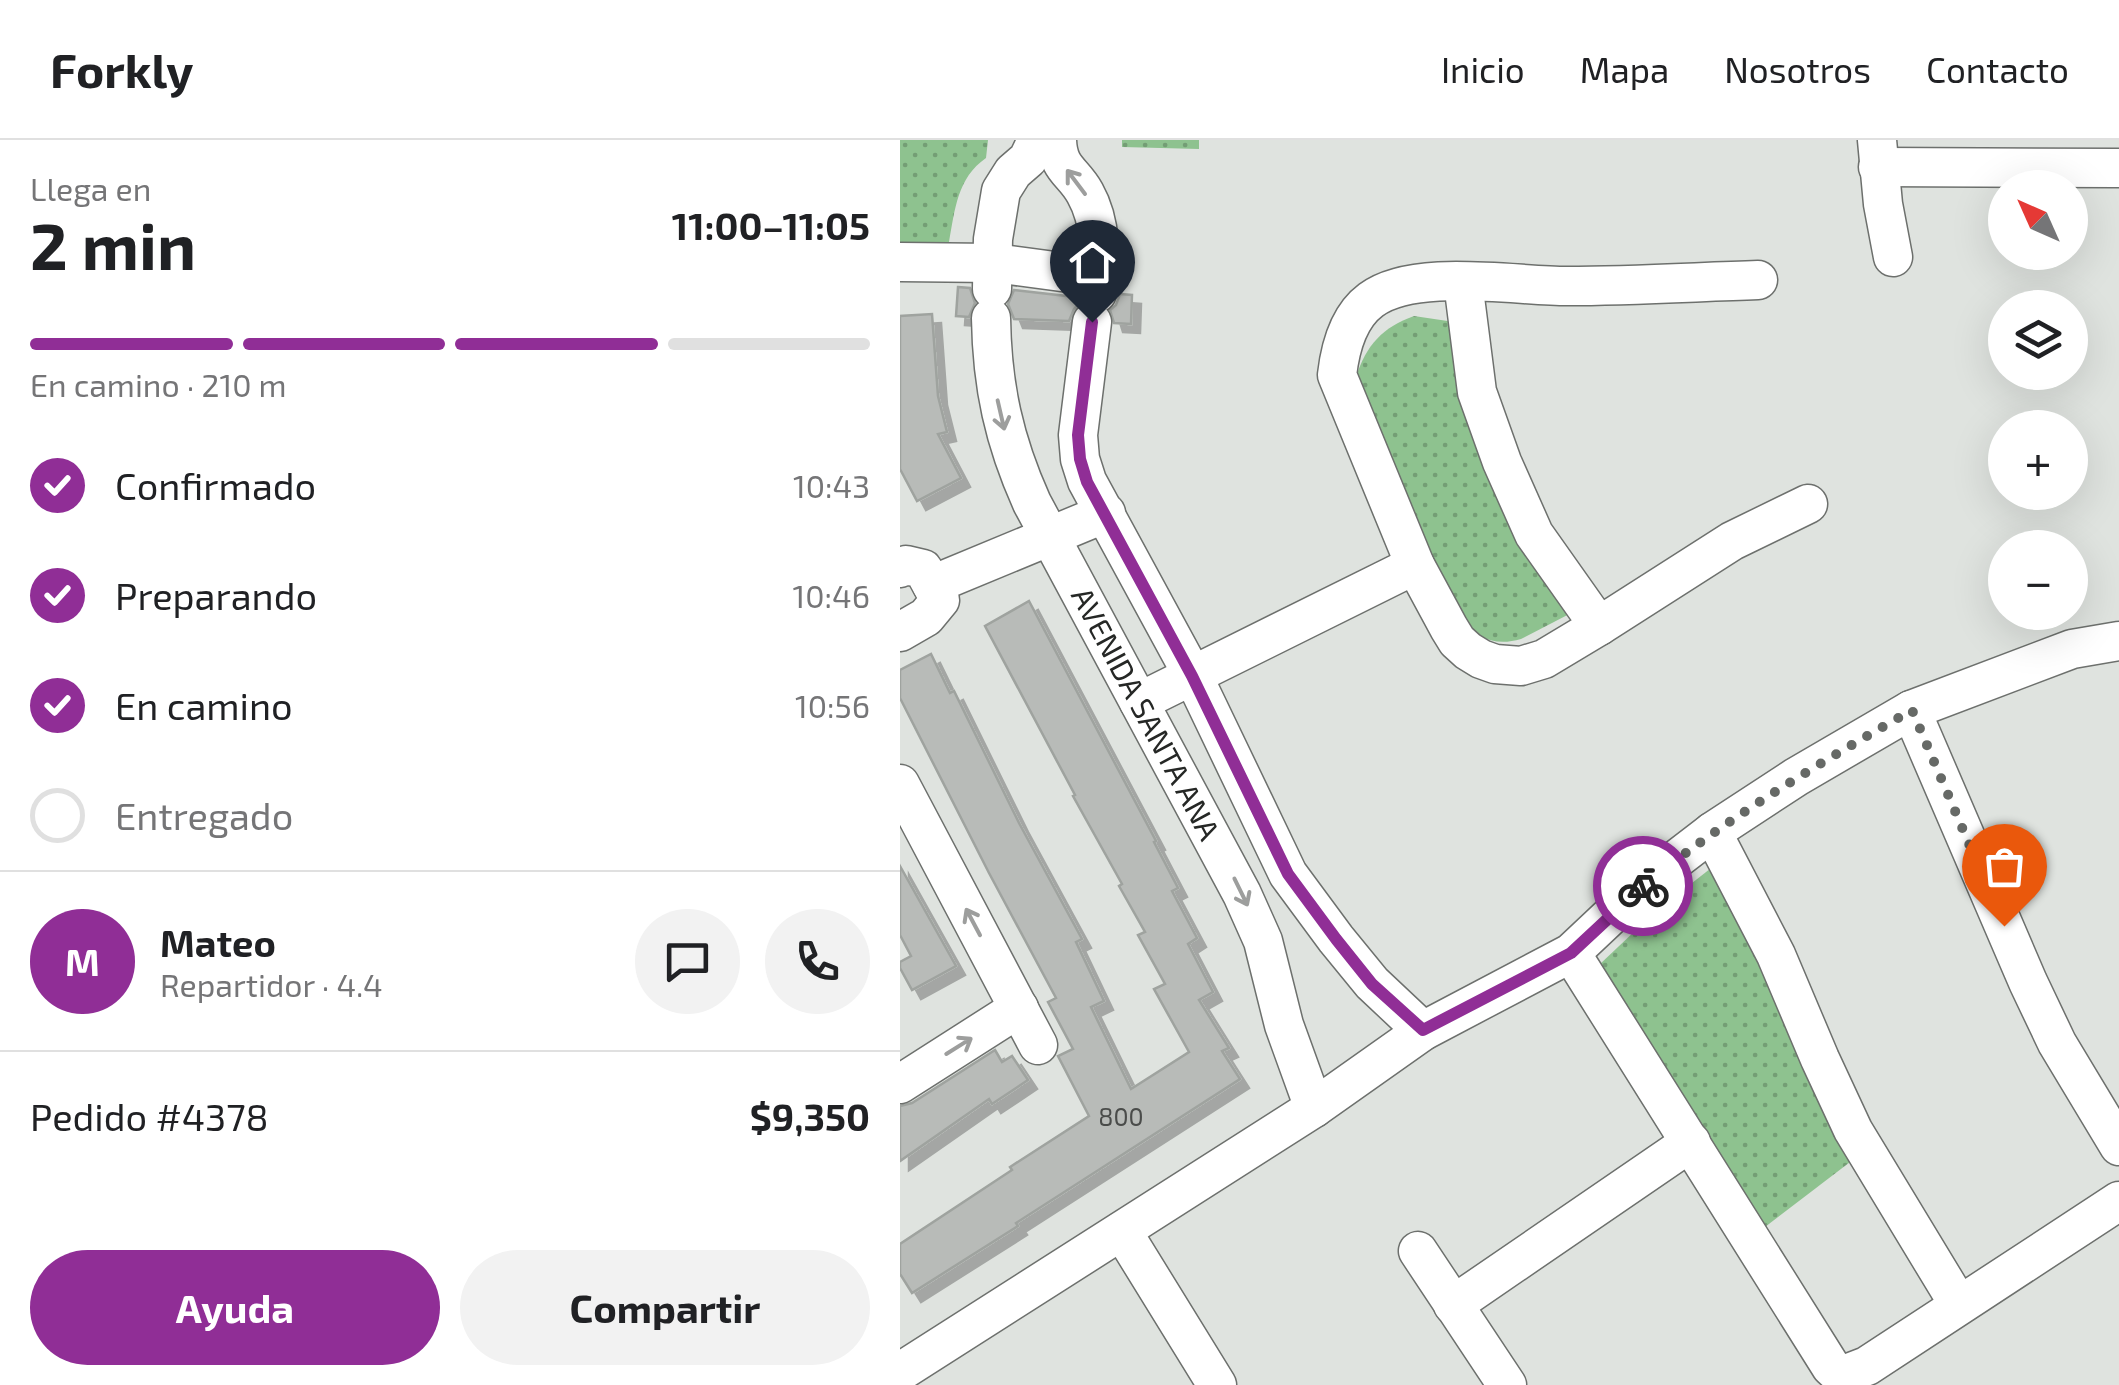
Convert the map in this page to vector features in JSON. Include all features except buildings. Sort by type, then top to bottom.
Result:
[{"type":"street","name":"AVENIDA SANTA ANA","points":[[1037,140],[1028,160],[1013,172],[1001,191],[994,239],[996,393],[1005,431],[1016,468],[1050,537],[1264,941],[1284,1024],[1314,1108]]},
{"type":"street","name":"AVENIDA SANTA ANA","points":[[1057,140],[1058,158],[1084,190],[1094,210],[1098,231],[1096,297],[1078,435],[1087,482],[1192,676],[1288,874],[1372,984],[1423,1030]]},
{"type":"street","points":[[1894,257],[1877,154],[2119,168]]},
{"type":"street","points":[[900,262],[993,290],[1096,297]]},
{"type":"street","points":[[1758,280],[1563,286],[1517,282],[1406,284],[1368,302],[1345,337],[1338,375],[1415,565],[1457,641],[1495,664],[1532,663],[1599,626],[1732,541],[1808,504]]},
{"type":"street","points":[[1463,282],[1477,392],[1502,462],[1534,534],[1599,626]]},
{"type":"street","points":[[900,632],[926,617],[940,600],[916,577],[1050,537],[1106,513]]},
{"type":"street","points":[[1139,702],[1415,565]]},
{"type":"street","points":[[900,1372],[1314,1108],[1423,1030],[1571,953],[1639,889],[1712,832],[1796,777],[1912,710],[2072,648],[2119,641]]},
{"type":"street","points":[[1912,710],[2057,1044],[2119,1146]]},
{"type":"street","points":[[900,784],[1038,1045]]},
{"type":"street","points":[[1712,832],[1776,954],[1853,1130],[1960,1306]]},
{"type":"street","points":[[1571,953],[1830,1366],[1834,1380],[1866,1366],[2119,1201]]},
{"type":"street","points":[[900,1084],[1018,1008]]},
{"type":"street","points":[[1453,1305],[1692,1142]]},
{"type":"street","points":[[1122,1231],[1217,1385]]},
{"type":"street","points":[[1418,1252],[1506,1385]]},
{"type":"green space","points":[[900,140],[988,140],[986,158],[963,185],[949,242],[900,243]]},
{"type":"green space","points":[[1122,140],[1199,140],[1199,149],[1122,147]]},
{"type":"green space","points":[[1414,316],[1461,323],[1579,609],[1521,639],[1486,639],[1457,620],[1356,377],[1377,339]]},
{"type":"green space","points":[[1715,865],[1858,1156],[1765,1227],[1599,965],[1655,912]]},
{"type":"way so far","points":[[1643,886],[1712,832],[1796,777],[1912,710],[2004,926]]},
{"type":"route","points":[[1092,322],[1078,435],[1087,482],[1192,676],[1288,874],[1372,984],[1423,1030],[1571,953],[1643,886]]}]
